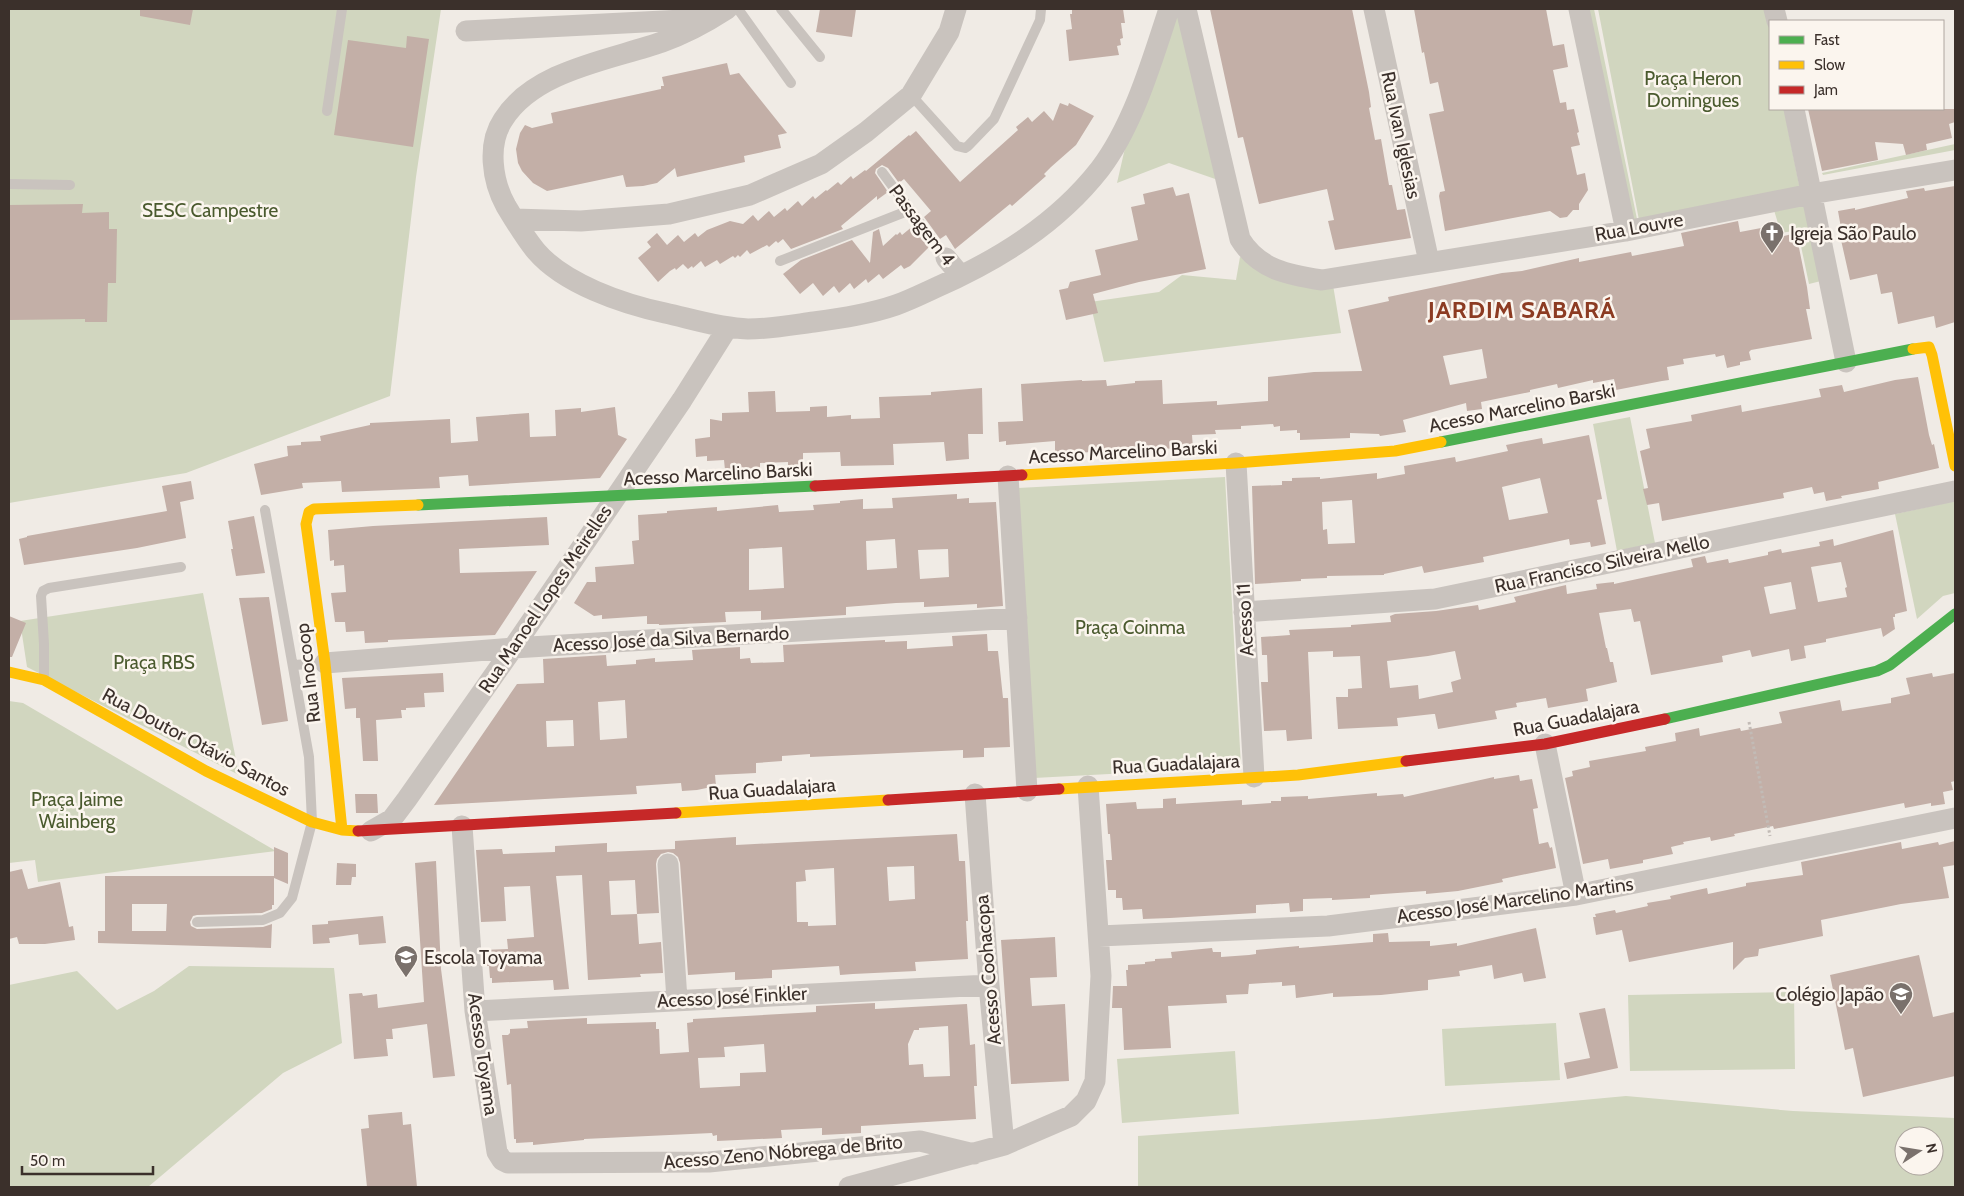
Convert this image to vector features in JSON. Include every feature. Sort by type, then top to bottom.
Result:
[{"type":"street","points":[[514,219],[581,221],[669,214],[750,195],[821,164],[866,132],[911,95],[949,32],[956,9]]},
{"type":"street","points":[[719,14],[666,41],[571,71],[539,85],[518,100],[501,122],[493,144],[495,173],[502,199],[537,252],[571,280],[641,308],[728,327],[746,329],[770,328],[854,316],[898,305],[961,276],[1007,251],[1046,225],[1075,198],[1102,166],[1124,129],[1139,95],[1169,9]]},
{"type":"street","name":"Rua Louvre","points":[[1186,9],[1240,239],[1247,250],[1273,269],[1291,276],[1322,280],[1626,230],[1811,194],[1955,170]]},
{"type":"street","name":"Rua Ivan Iglesias","points":[[1374,9],[1429,262]]},
{"type":"street","points":[[1578,9],[1626,230]]},
{"type":"street","points":[[466,31],[719,14]]},
{"type":"street","points":[[1794,110],[1846,362]]},
{"type":"street","name":"Passagem 4","points":[[946,258],[961,276]]},
{"type":"street","name":"Rua Manoel Lopes Meirelles","points":[[371,831],[392,819],[514,648],[614,497],[682,400],[728,327]]},
{"type":"street","name":"Acesso Marcelino Barski","points":[[309,512],[321,508],[614,497],[1236,463],[1395,451],[1923,347],[1929,347],[1955,466]]},
{"type":"street","name":"Acesso 11","points":[[1236,463],[1254,777]]},
{"type":"street","points":[[1008,476],[1027,791]]},
{"type":"street","name":"Rua Francisco Silveira Mello","points":[[1244,612],[1435,599],[1955,490]]},
{"type":"street","name":"Rua Inocoop","points":[[309,512],[306,524],[325,663],[342,830]]},
{"type":"street","name":"Rua Guadalajara","points":[[371,831],[1088,786],[1298,775],[1546,744],[1745,702],[1884,668],[1955,614]]},
{"type":"street","name":"Acesso José da Silva Bernardo","points":[[325,663],[514,648],[1017,618]]},
{"type":"street","name":"Rua Doutor Otávio Santos","points":[[9,672],[44,680],[206,772],[312,822],[342,830],[371,831]]},
{"type":"street","points":[[1546,744],[1576,895]]},
{"type":"street","points":[[849,1187],[1004,1145],[1071,1116],[1086,1100],[1094,1080],[1102,976],[1088,786]]},
{"type":"street","name":"Acesso Coohacopa","points":[[975,794],[988,985],[1004,1145]]},
{"type":"street","name":"Acesso José Marcelino Martins","points":[[1099,936],[1328,926],[1576,895],[1955,818]]},
{"type":"street","name":"Acesso Toyama","points":[[462,826],[475,1010],[497,1152],[502,1160]]},
{"type":"street","points":[[668,864],[677,1000]]},
{"type":"street","name":"Acesso José Finkler","points":[[475,1010],[988,985]]},
{"type":"street","name":"Acesso Zeno Nóbrega de Brito","points":[[502,1160],[508,1163],[709,1162],[920,1141],[974,1154]]},
{"type":"lane","points":[[327,112],[342,9]]},
{"type":"lane","points":[[738,9],[791,83]]},
{"type":"lane","points":[[781,9],[820,57]]},
{"type":"lane","points":[[911,95],[957,146],[965,148],[994,119],[1040,20],[1041,9]]},
{"type":"lane","name":"Passagem 4","points":[[882,172],[946,258]]},
{"type":"lane","points":[[9,184],[70,185]]},
{"type":"lane","points":[[780,262],[910,210]]},
{"type":"lane","points":[[197,922],[263,920],[280,913],[292,898],[312,822],[309,757],[265,510]]},
{"type":"lane","points":[[44,680],[44,644],[40,596],[43,591],[49,588],[180,567]]},
{"type":"lane","points":[[294,665],[325,663]]},
{"type":"path","points":[[1745,702],[1774,854]]},
{"type":"green space","name":"SESC Campestre","points":[[9,9],[441,9],[416,177],[390,396],[186,473],[9,503]]},
{"type":"green space","points":[[1177,9],[1221,181],[1169,163],[1117,183],[1125,148]]},
{"type":"green space","points":[[1584,9],[1594,9],[1637,219],[1630,221]]},
{"type":"green space","name":"Praça Heron Domingues","points":[[1598,9],[1772,9],[1771,20],[1769,20],[1769,110],[1784,110],[1800,189],[1639,220]]},
{"type":"green space","points":[[1955,144],[1955,150],[1823,175],[1822,173]]},
{"type":"green space","points":[[1804,200],[1821,281],[1809,284],[1798,232],[1805,229],[1781,233],[1773,207]]},
{"type":"green space","points":[[1240,257],[1333,285],[1341,333],[1104,362],[1090,302],[1159,292],[1182,275],[1236,280]]},
{"type":"green space","points":[[1630,417],[1655,543],[1617,551],[1593,424]]},
{"type":"green space","name":"Praça Coinma","points":[[1225,477],[1241,767],[1034,778],[1018,488]]},
{"type":"green space","points":[[1955,501],[1955,593],[1943,596],[1917,619],[1895,514]]},
{"type":"green space","name":"Praça RBS","points":[[203,593],[239,775],[27,667],[20,621]]},
{"type":"green space","name":"Praça Jaime Wainberg","points":[[9,701],[23,703],[276,851],[38,882],[35,860],[9,863]]},
{"type":"green space","points":[[189,966],[334,968],[342,1043],[283,1073],[148,1187],[9,1187],[9,985],[77,971],[117,1010],[154,991]]},
{"type":"green space","points":[[1794,992],[1795,1069],[1630,1071],[1628,995]]},
{"type":"green space","points":[[1556,1023],[1560,1080],[1445,1086],[1442,1029]]},
{"type":"green space","points":[[1235,1051],[1239,1114],[1122,1123],[1117,1059]]},
{"type":"green space","points":[[1626,1096],[1793,1111],[1955,1118],[1955,1187],[1138,1187],[1138,1136],[1377,1119]]},
{"type":"building","points":[[140,9],[193,9],[190,25],[140,16]]},
{"type":"building","points":[[820,9],[856,9],[852,37],[816,32]]},
{"type":"building","points":[[1072,9],[1123,9],[1125,23],[1121,23],[1123,38],[1120,39],[1121,45],[1117,46],[1119,55],[1069,61],[1066,30],[1072,29],[1070,14],[1072,14]]},
{"type":"building","points":[[1210,9],[1352,9],[1369,92],[1371,107],[1369,108],[1375,140],[1381,139],[1389,185],[1392,185],[1397,210],[1405,209],[1411,238],[1335,250],[1328,221],[1334,220],[1327,189],[1259,204],[1243,137],[1238,138]]},
{"type":"building","points":[[1414,9],[1546,9],[1553,46],[1564,44],[1568,67],[1553,70],[1560,103],[1566,102],[1567,110],[1574,109],[1579,132],[1577,133],[1580,145],[1571,147],[1577,175],[1585,173],[1588,190],[1579,204],[1579,210],[1573,210],[1567,217],[1560,218],[1550,211],[1445,231],[1439,196],[1440,192],[1445,191],[1429,114],[1444,111],[1438,82],[1430,84]]},
{"type":"building","points":[[407,36],[429,39],[413,147],[334,135],[348,40],[406,48]]},
{"type":"building","points":[[727,63],[730,75],[739,73],[787,133],[778,135],[781,148],[744,156],[745,162],[677,177],[675,168],[657,183],[643,186],[626,187],[623,175],[547,191],[533,183],[522,171],[518,163],[516,149],[520,133],[525,125],[532,128],[553,123],[551,113],[661,89],[661,86],[664,86],[662,77]]},
{"type":"building","points":[[1060,103],[1068,106],[1069,103],[1094,116],[1076,145],[1044,174],[1046,176],[1012,206],[1010,204],[955,249],[946,235],[940,239],[924,217],[931,211],[904,179],[899,183],[888,168],[882,165],[876,169],[875,173],[888,192],[877,200],[877,196],[841,226],[843,229],[791,249],[783,239],[778,243],[776,241],[769,247],[767,245],[750,254],[747,250],[740,257],[738,255],[735,258],[733,256],[720,264],[717,260],[705,267],[701,261],[693,268],[692,266],[688,269],[683,264],[676,270],[675,268],[670,271],[658,282],[638,258],[651,247],[647,242],[657,233],[667,245],[678,235],[684,242],[695,233],[698,237],[707,230],[730,221],[743,224],[753,215],[758,221],[769,211],[774,217],[785,208],[787,211],[798,201],[802,206],[813,196],[815,199],[838,182],[841,185],[851,176],[853,179],[866,171],[916,131],[960,182],[1018,130],[1016,127],[1028,117],[1032,122],[1044,111],[1053,121]]},
{"type":"building","points":[[1955,109],[1955,122],[1949,124],[1952,138],[1926,144],[1927,150],[1906,155],[1903,144],[1875,142],[1878,160],[1822,171],[1808,110]]},
{"type":"building","points":[[1955,186],[1955,322],[1936,328],[1934,316],[1898,324],[1892,292],[1881,294],[1877,274],[1850,280],[1841,240],[1843,239],[1838,211],[1855,208],[1855,210],[1908,198],[1906,191],[1924,188],[1925,191]]},
{"type":"building","points":[[1173,187],[1176,196],[1189,193],[1206,269],[1139,282],[1093,294],[1098,313],[1066,320],[1059,290],[1068,288],[1070,282],[1101,275],[1095,250],[1138,240],[1131,207],[1145,204],[1143,194]]},
{"type":"building","points":[[83,204],[82,213],[109,212],[109,229],[117,229],[116,283],[108,283],[107,322],[85,322],[85,319],[9,320],[9,205]]},
{"type":"building","points":[[1738,221],[1740,232],[1777,225],[1780,237],[1796,233],[1807,287],[1810,309],[1806,309],[1812,339],[1751,350],[1749,352],[1751,360],[1740,362],[1740,365],[1727,368],[1724,355],[1716,357],[1715,354],[1683,359],[1684,364],[1667,367],[1669,380],[1616,390],[1614,379],[1593,383],[1593,380],[1558,388],[1557,384],[1530,390],[1530,392],[1481,402],[1482,409],[1467,411],[1466,403],[1403,420],[1406,432],[1380,436],[1379,434],[1350,433],[1350,438],[1300,440],[1300,433],[1297,433],[1297,430],[1280,431],[1280,426],[1274,427],[1273,424],[1241,426],[1241,429],[1215,430],[1216,434],[1192,435],[1193,448],[1114,450],[1055,455],[1055,441],[1006,445],[1006,441],[999,442],[998,422],[1023,421],[1021,384],[1106,380],[1107,386],[1135,383],[1135,381],[1162,380],[1163,404],[1217,401],[1217,405],[1268,401],[1268,377],[1314,372],[1362,371],[1348,310],[1389,301],[1388,297],[1579,258],[1579,262],[1631,252],[1632,256],[1684,246],[1681,233]],"holes":[[[1482,349],[1487,378],[1450,385],[1443,356]]]},
{"type":"building","points":[[913,226],[929,247],[910,266],[904,269],[901,265],[883,279],[879,274],[868,283],[866,279],[854,289],[850,283],[839,293],[834,286],[823,296],[813,283],[800,294],[783,274],[801,260],[852,240],[870,263],[873,232],[879,229],[883,246],[896,234],[900,232],[902,235]]},
{"type":"building","points":[[1918,377],[1929,435],[1932,445],[1934,444],[1939,468],[1878,482],[1879,489],[1841,496],[1842,498],[1826,501],[1824,492],[1814,494],[1812,487],[1783,493],[1784,498],[1662,521],[1659,503],[1647,505],[1643,489],[1648,488],[1640,451],[1650,448],[1646,429],[1692,421],[1691,415],[1741,405],[1742,412],[1821,397],[1819,389],[1842,385],[1844,392],[1895,380]]},
{"type":"building","points":[[982,388],[983,434],[968,434],[969,459],[946,461],[944,442],[893,444],[894,465],[841,466],[840,452],[803,453],[803,468],[788,468],[788,462],[760,463],[760,468],[725,470],[724,460],[707,461],[707,456],[696,457],[695,439],[710,437],[710,419],[722,421],[722,413],[749,412],[748,392],[775,391],[776,412],[810,411],[810,407],[827,406],[827,417],[851,415],[851,419],[880,418],[879,397],[931,395],[931,392]]},
{"type":"building","points":[[615,407],[618,435],[627,439],[600,478],[469,486],[468,475],[439,477],[440,488],[342,492],[341,481],[302,483],[303,488],[261,495],[254,464],[288,456],[287,446],[301,445],[301,442],[321,441],[320,436],[370,425],[370,423],[450,419],[451,443],[478,441],[476,417],[529,413],[530,437],[556,436],[555,410],[581,408],[581,412]]},
{"type":"building","points":[[1589,435],[1602,499],[1597,500],[1606,544],[1591,547],[1590,542],[1570,545],[1569,539],[1483,557],[1484,562],[1424,573],[1422,566],[1384,575],[1327,576],[1327,578],[1301,579],[1301,581],[1255,584],[1252,486],[1282,485],[1282,481],[1292,481],[1292,478],[1320,477],[1320,479],[1377,473],[1377,479],[1405,474],[1404,466],[1455,457],[1456,462],[1508,451],[1506,445],[1542,438],[1543,444]],"holes":[[[1540,478],[1548,513],[1509,520],[1502,487]],[[1352,500],[1355,543],[1328,544],[1327,529],[1323,530],[1322,502]]]},
{"type":"building","points":[[191,481],[194,499],[180,502],[186,538],[137,548],[24,565],[19,539],[167,511],[162,486]]},
{"type":"building","points":[[957,494],[957,499],[969,498],[969,503],[996,502],[1003,606],[977,608],[977,604],[924,607],[924,602],[896,603],[846,607],[846,615],[761,620],[761,611],[725,612],[726,622],[659,625],[647,624],[647,616],[602,619],[602,615],[594,616],[574,603],[587,582],[596,582],[595,567],[634,564],[632,541],[639,540],[638,515],[717,507],[717,511],[778,505],[779,512],[814,510],[813,505],[863,499],[863,509],[893,508],[892,498]],"holes":[[[895,539],[897,568],[867,570],[866,541]],[[782,547],[784,588],[749,590],[749,549]],[[948,549],[949,577],[920,579],[918,550]]]},
{"type":"building","points":[[254,516],[265,573],[236,576],[228,521]]},
{"type":"building","points":[[547,517],[549,545],[459,549],[460,573],[537,571],[495,635],[388,640],[388,642],[365,643],[364,631],[346,632],[345,622],[335,622],[331,593],[346,592],[344,565],[334,566],[334,560],[330,561],[328,530]]},
{"type":"building","points":[[1893,530],[1907,611],[1895,614],[1895,617],[1893,617],[1895,629],[1883,637],[1881,628],[1826,639],[1826,642],[1804,646],[1806,658],[1791,661],[1789,649],[1752,657],[1750,650],[1722,656],[1723,662],[1651,675],[1640,621],[1634,622],[1631,609],[1599,613],[1606,648],[1610,662],[1613,662],[1617,682],[1586,689],[1588,701],[1548,708],[1546,698],[1516,703],[1517,707],[1495,711],[1497,719],[1438,729],[1435,714],[1433,714],[1397,718],[1398,726],[1338,729],[1336,697],[1348,697],[1348,689],[1362,688],[1360,656],[1333,657],[1333,651],[1308,652],[1312,739],[1287,741],[1286,730],[1264,731],[1261,682],[1268,682],[1267,655],[1262,655],[1261,637],[1290,635],[1289,630],[1351,627],[1351,625],[1391,622],[1390,616],[1395,614],[1478,605],[1479,610],[1516,602],[1514,597],[1566,585],[1567,594],[1597,589],[1596,584],[1614,582],[1614,584],[1693,567],[1691,559],[1705,556],[1707,563],[1728,559],[1729,563],[1768,555],[1768,552],[1781,549],[1782,553],[1820,546],[1819,542],[1833,539],[1834,546]],"holes":[[[1841,562],[1847,587],[1845,588],[1847,597],[1818,602],[1811,567]],[[1791,582],[1796,609],[1770,614],[1764,587]],[[1455,651],[1461,679],[1451,682],[1453,692],[1419,699],[1418,685],[1390,688],[1387,661]]]},
{"type":"building","points":[[269,597],[288,721],[262,725],[239,598]]},
{"type":"building","points":[[9,616],[26,623],[12,657],[9,657]]},
{"type":"building","points":[[987,634],[988,651],[998,651],[1003,698],[1008,698],[1010,747],[984,748],[984,757],[963,758],[963,750],[810,757],[810,754],[782,756],[782,761],[756,763],[756,773],[715,775],[716,786],[697,790],[682,791],[681,783],[636,786],[637,794],[434,805],[517,684],[544,683],[543,659],[606,655],[607,666],[636,664],[636,660],[655,658],[655,662],[693,660],[692,650],[740,647],[740,659],[750,658],[751,663],[784,662],[783,645],[885,640],[885,642],[907,641],[907,649],[953,646],[952,636]],"holes":[[[625,700],[627,738],[600,740],[598,702]],[[573,720],[574,746],[547,747],[546,721]]]},
{"type":"building","points":[[443,673],[444,692],[424,693],[425,707],[401,710],[402,718],[376,720],[378,761],[363,761],[360,718],[356,718],[356,708],[345,709],[342,678]]},
{"type":"building","points":[[1932,673],[1933,677],[1955,673],[1955,781],[1951,782],[1953,790],[1943,792],[1945,804],[1931,806],[1931,803],[1905,808],[1904,803],[1774,829],[1773,826],[1711,841],[1710,837],[1683,842],[1684,844],[1671,847],[1673,854],[1643,860],[1643,863],[1610,869],[1608,859],[1583,864],[1565,778],[1573,776],[1572,771],[1590,767],[1589,761],[1646,751],[1645,747],[1676,741],[1675,733],[1699,728],[1700,736],[1740,728],[1741,731],[1782,723],[1779,712],[1840,700],[1842,711],[1891,703],[1891,698],[1910,694],[1906,678]]},
{"type":"building","points":[[1519,775],[1520,781],[1532,779],[1538,808],[1533,809],[1539,844],[1548,842],[1550,848],[1552,847],[1556,868],[1502,879],[1503,882],[1458,891],[1426,894],[1426,891],[1383,894],[1370,895],[1370,898],[1332,900],[1332,898],[1303,899],[1303,911],[1290,912],[1289,903],[1256,905],[1256,913],[1170,918],[1143,919],[1142,909],[1123,910],[1122,898],[1116,898],[1116,890],[1108,890],[1106,860],[1112,860],[1106,804],[1136,802],[1137,809],[1163,808],[1163,799],[1176,798],[1176,804],[1242,800],[1242,805],[1281,801],[1281,797],[1308,796],[1308,799],[1377,793],[1377,796],[1403,794],[1404,797],[1494,777],[1494,779]]},
{"type":"building","points":[[355,794],[377,794],[378,813],[356,813]]},
{"type":"building","points":[[957,834],[959,861],[965,861],[968,959],[915,962],[916,971],[840,975],[839,966],[772,970],[772,978],[735,980],[735,972],[688,975],[680,863],[678,857],[668,852],[661,854],[656,864],[659,913],[637,914],[639,944],[661,942],[663,973],[640,974],[641,977],[588,980],[582,875],[556,876],[569,989],[554,990],[553,980],[492,983],[489,966],[484,966],[483,950],[508,949],[507,939],[534,937],[530,886],[504,887],[506,921],[481,922],[476,850],[502,849],[503,854],[555,852],[555,846],[607,843],[607,852],[675,849],[675,841],[736,837],[736,845]],"holes":[[[914,866],[915,899],[889,901],[887,867]],[[834,868],[836,925],[808,926],[808,922],[797,922],[796,882],[806,881],[805,870]],[[635,880],[637,914],[611,915],[609,881]]]},
{"type":"building","points":[[1955,841],[1955,865],[1943,867],[1949,898],[1901,904],[1821,920],[1823,936],[1759,949],[1758,956],[1745,958],[1733,970],[1733,942],[1629,962],[1622,930],[1596,935],[1593,917],[1596,917],[1595,914],[1615,910],[1616,913],[1648,906],[1647,903],[1671,899],[1670,896],[1707,888],[1708,894],[1746,886],[1746,883],[1803,875],[1801,862],[1901,842],[1902,849],[1938,842],[1939,845]]},
{"type":"building","points":[[274,847],[288,853],[288,884],[274,878],[274,905],[272,905],[272,909],[262,913],[197,915],[193,916],[190,922],[191,926],[197,929],[263,927],[272,924],[271,948],[98,943],[98,931],[105,931],[105,876],[274,876]],"holes":[[[132,904],[167,904],[166,931],[132,931]]]},
{"type":"building","points":[[436,861],[441,969],[455,1076],[433,1078],[427,1024],[392,1029],[393,1039],[386,1039],[388,1056],[354,1059],[349,994],[362,993],[363,996],[377,994],[378,1008],[424,1002],[415,863]]},
{"type":"building","points":[[337,863],[356,864],[356,877],[352,877],[351,885],[336,885]]},
{"type":"building","points":[[22,869],[28,889],[60,882],[69,927],[73,926],[75,940],[45,944],[19,944],[17,937],[9,939],[9,872]]},
{"type":"building","points":[[383,916],[386,943],[359,945],[358,934],[329,938],[330,943],[313,944],[312,925],[328,924],[328,921]]},
{"type":"building","points":[[1536,928],[1546,978],[1524,982],[1522,973],[1494,979],[1492,965],[1459,971],[1460,976],[1428,980],[1428,990],[1381,995],[1333,997],[1333,993],[1296,998],[1295,985],[1282,986],[1282,982],[1249,984],[1248,994],[1226,995],[1227,1003],[1168,1006],[1171,1048],[1124,1050],[1122,1008],[1112,1008],[1113,986],[1127,986],[1126,970],[1128,970],[1128,965],[1145,964],[1145,962],[1155,961],[1155,959],[1172,958],[1171,952],[1212,948],[1213,952],[1221,952],[1221,957],[1249,955],[1256,954],[1256,950],[1373,942],[1373,934],[1388,933],[1389,942],[1430,941],[1430,946],[1457,943],[1457,946]]},
{"type":"building","points":[[1055,937],[1057,977],[1030,978],[1032,1006],[1065,1004],[1069,1081],[1011,1084],[1001,940]]},
{"type":"building","points":[[1919,955],[1933,1017],[1955,1012],[1955,1076],[1863,1097],[1853,1048],[1845,1050],[1830,975]]},
{"type":"building","points":[[875,1003],[875,1009],[967,1004],[970,1045],[975,1044],[977,1086],[974,1086],[976,1119],[861,1126],[861,1133],[822,1135],[822,1128],[781,1130],[782,1138],[717,1141],[717,1135],[713,1136],[712,1133],[584,1139],[533,1145],[533,1142],[516,1143],[516,1139],[514,1139],[511,1084],[507,1085],[502,1035],[508,1035],[510,1029],[528,1028],[527,1021],[587,1018],[587,1024],[656,1022],[656,1029],[659,1029],[660,1054],[689,1052],[687,1023],[693,1022],[693,1019],[816,1012],[816,1006]],"holes":[[[948,1026],[950,1076],[924,1077],[923,1064],[909,1065],[908,1044],[914,1030]],[[764,1044],[766,1072],[740,1073],[740,1086],[700,1088],[698,1058],[725,1057],[724,1047]]]},
{"type":"building","points":[[1605,1008],[1618,1068],[1567,1079],[1564,1063],[1590,1058],[1579,1013]]},
{"type":"building","points":[[402,1112],[403,1125],[411,1124],[417,1187],[367,1187],[361,1129],[369,1128],[368,1115]]},
{"type":"traffic: fast","points":[[1441,442],[1913,349]]},
{"type":"traffic: fast","points":[[418,505],[815,486]]},
{"type":"traffic: fast","points":[[1665,719],[1877,671],[1890,665],[1955,614]]},
{"type":"traffic: slow","points":[[1913,349],[1929,347],[1932,355],[1955,466]]},
{"type":"traffic: slow","points":[[1022,475],[1236,463],[1395,451],[1441,442]]},
{"type":"traffic: slow","points":[[342,830],[325,663],[306,524],[309,512],[314,509],[418,505]]},
{"type":"traffic: slow","points":[[9,672],[44,680],[206,771],[312,822],[342,830],[358,831]]},
{"type":"traffic: slow","points":[[1059,789],[1298,775],[1406,761]]},
{"type":"traffic: slow","points":[[676,813],[888,800]]},
{"type":"traffic: jam","points":[[815,486],[1022,475]]},
{"type":"traffic: jam","points":[[1406,761],[1545,744],[1665,719]]},
{"type":"traffic: jam","points":[[888,800],[1059,789]]},
{"type":"traffic: jam","points":[[358,831],[676,813]]},
{"type":"place","name":"Igreja São Paulo","points":[[1772,254]]},
{"type":"place","name":"Escola Toyama","points":[[406,978]]},
{"type":"place","name":"Colégio Japão","points":[[1901,1015]]},
{"type":"district","name":"JARDIM SABARÁ","points":[[1522,309]]}]
